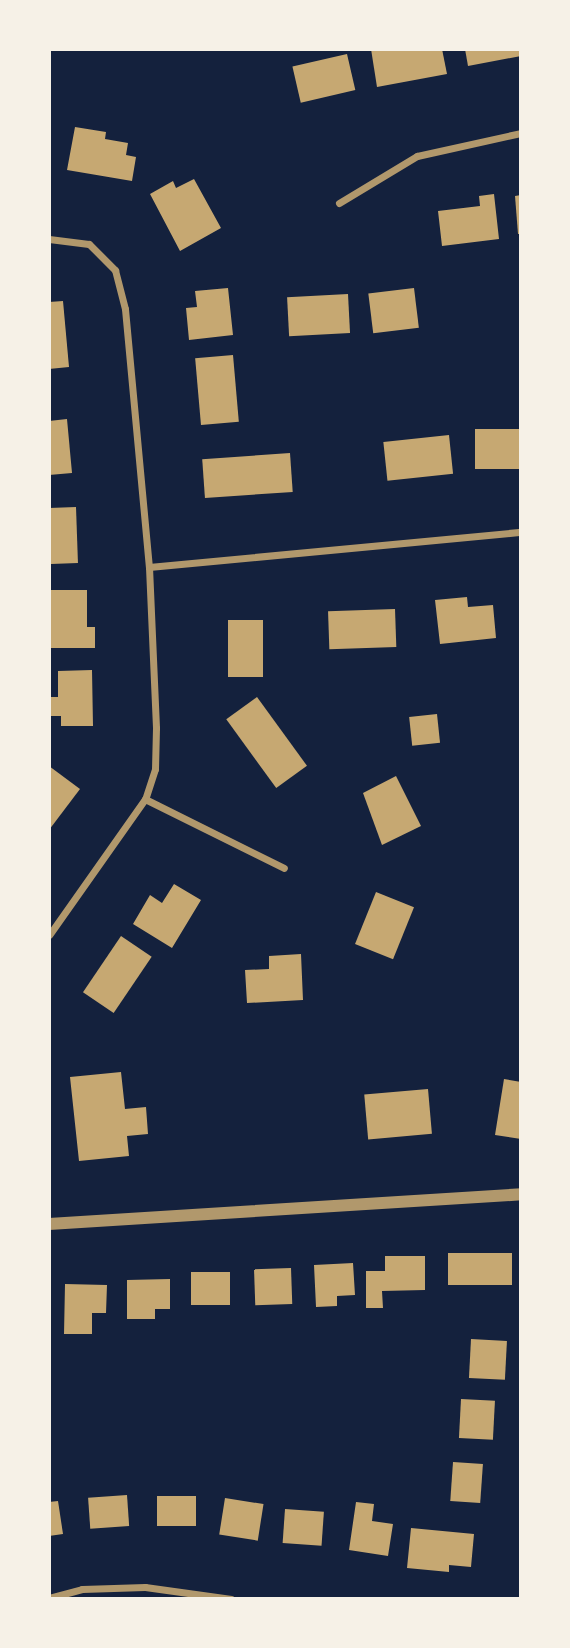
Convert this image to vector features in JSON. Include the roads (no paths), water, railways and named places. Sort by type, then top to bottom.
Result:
[{"type":"street","points":[[339,203],[417,156],[521,133]]},
{"type":"street","points":[[49,239],[89,244],[115,270],[125,309],[149,566],[156,729],[155,769],[145,799],[49,935]]},
{"type":"street","points":[[149,566],[521,532]]},
{"type":"street","points":[[145,799],[284,868]]},
{"type":"street","points":[[49,1224],[521,1194]]},
{"type":"street","points":[[49,1598],[82,1589],[145,1587],[231,1599]]}]
